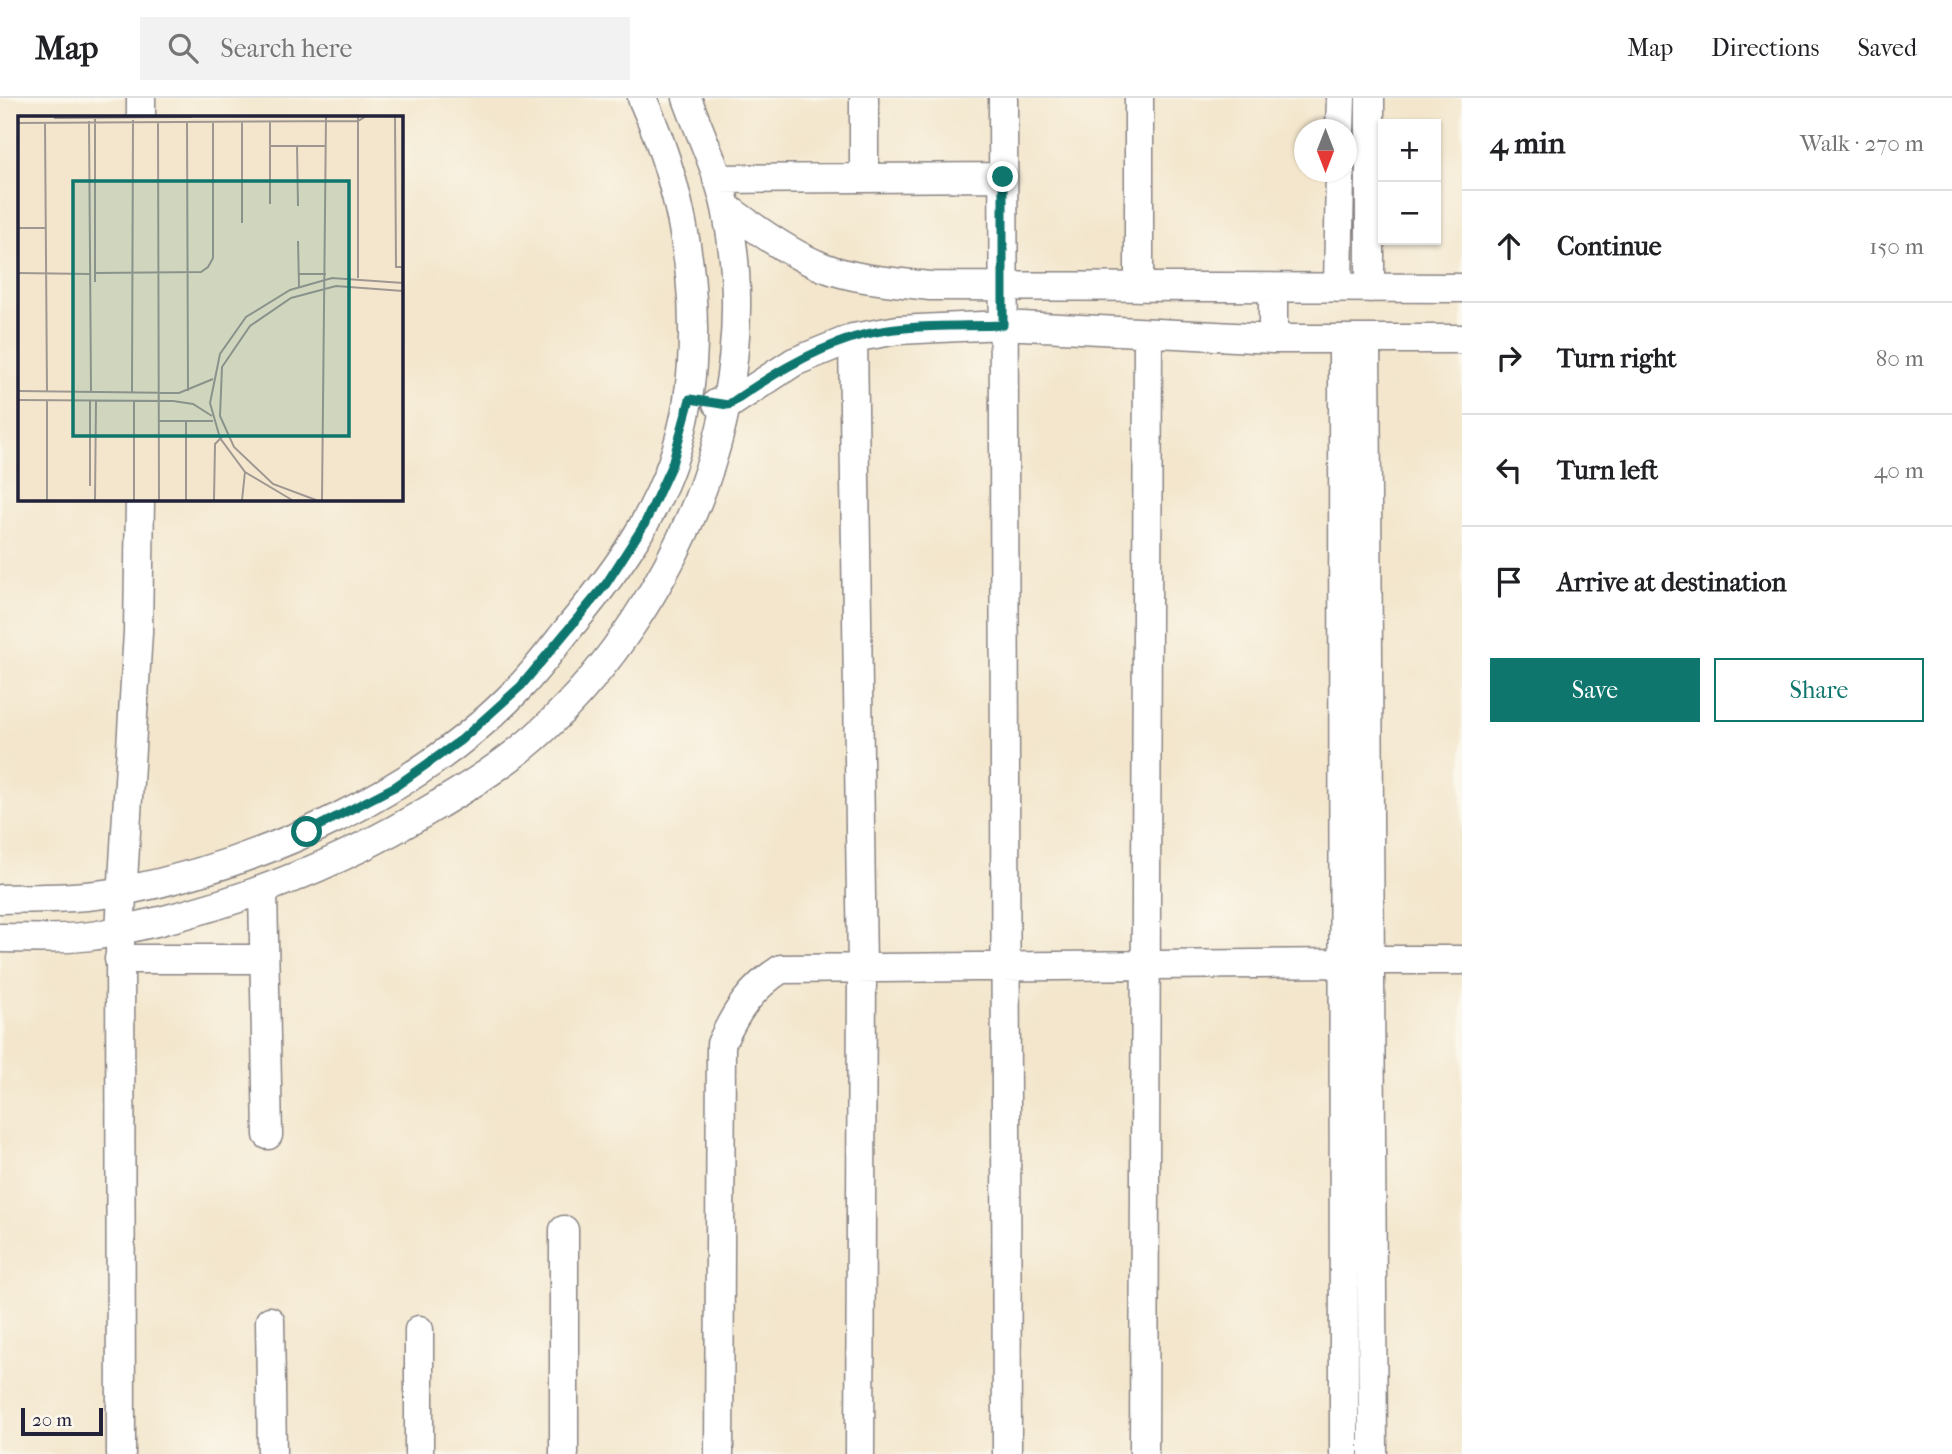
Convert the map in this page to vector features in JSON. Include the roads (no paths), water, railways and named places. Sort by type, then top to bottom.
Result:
[{"type":"street","points":[[141,98],[141,116]]},
{"type":"street","points":[[0,939],[90,936],[120,930],[221,906],[312,873],[388,836],[488,772],[544,730],[602,666],[641,610],[684,534],[714,459],[734,368],[734,276],[726,207],[687,98]]},
{"type":"street","points":[[864,98],[864,178]]},
{"type":"street","points":[[1003,98],[1007,1454]]},
{"type":"street","points":[[1139,98],[1139,287]]},
{"type":"street","points":[[1340,119],[1341,98]]},
{"type":"street","points":[[1370,98],[1370,288]]},
{"type":"street","points":[[0,899],[65,898],[120,891],[193,874],[307,832],[396,786],[461,740],[521,686],[606,584],[644,525],[672,464],[690,399],[690,273],[681,206],[652,102]]},
{"type":"street","points":[[717,179],[1003,177]]},
{"type":"street","points":[[1338,288],[1340,182]]},
{"type":"street","points":[[726,207],[750,225],[823,267],[875,279],[930,286],[1462,288]]},
{"type":"street","points":[[1273,288],[1273,339]]},
{"type":"street","points":[[690,399],[728,405],[794,362],[853,338],[898,330],[1003,325],[1273,339],[1462,338]]},
{"type":"street","points":[[1144,1454],[1148,334]]},
{"type":"street","points":[[853,338],[862,968],[860,1454]]},
{"type":"street","points":[[1343,1454],[1357,1020],[1354,339]]},
{"type":"street","points":[[121,1454],[120,891],[138,632],[140,500]]},
{"type":"street","points":[[461,740],[488,772]]},
{"type":"street","points":[[262,891],[268,1135]]},
{"type":"street","points":[[119,959],[264,959]]},
{"type":"street","points":[[719,1454],[721,1044],[747,997],[781,969],[1462,960]]},
{"type":"street","points":[[1357,1020],[1373,1454]]},
{"type":"street","points":[[564,1230],[564,1454]]},
{"type":"street","points":[[270,1321],[272,1454]]},
{"type":"street","points":[[418,1454],[419,1330]]}]
